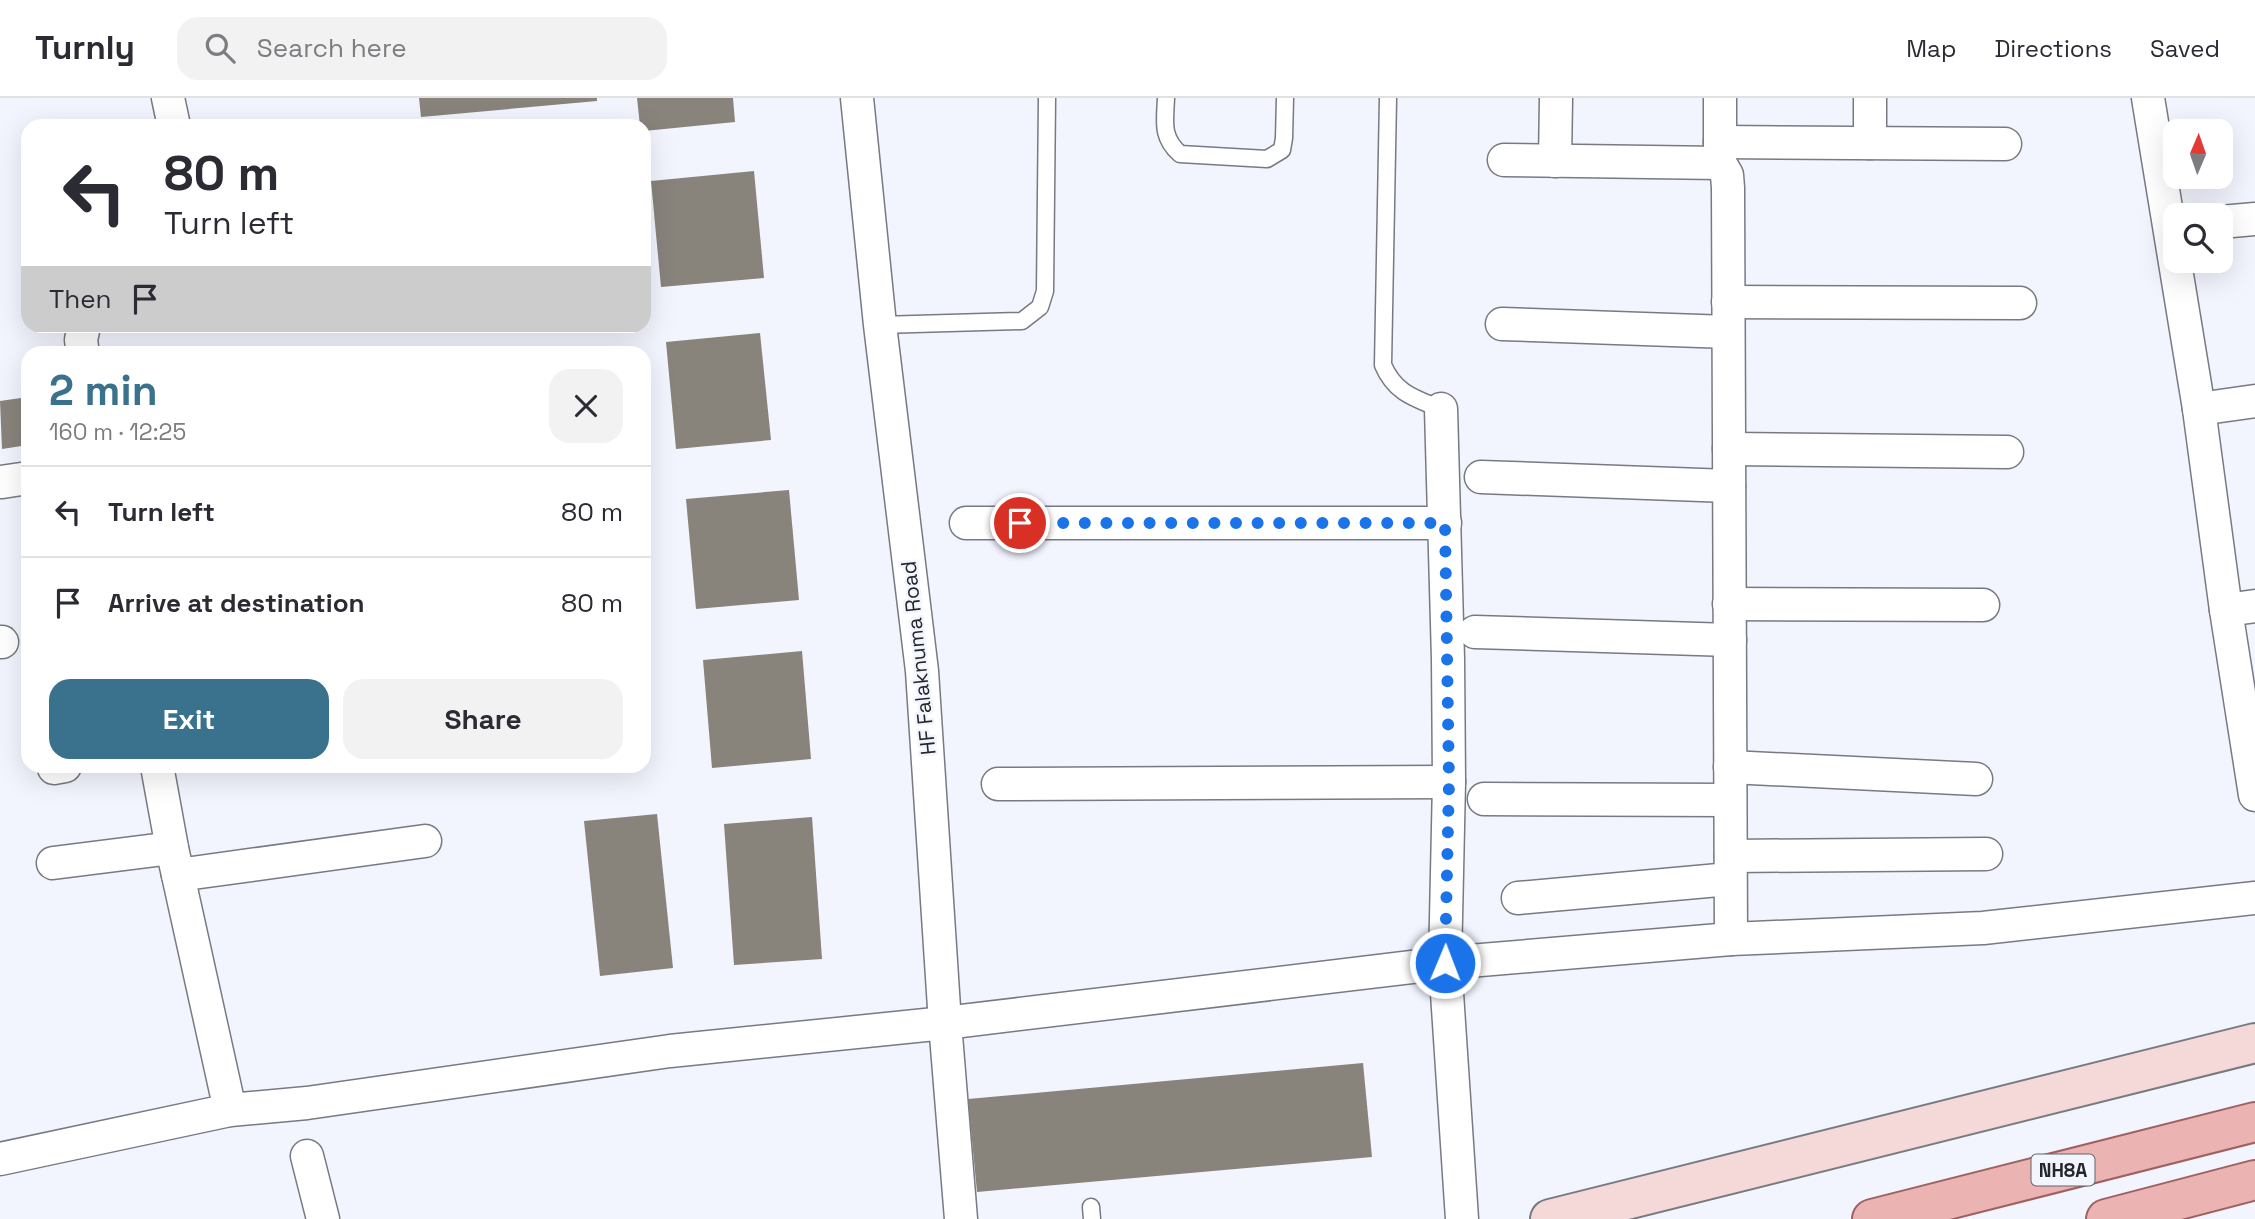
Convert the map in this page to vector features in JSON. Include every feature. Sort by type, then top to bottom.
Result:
[{"type":"main road","name":"NH8A","points":[[1872,1219],[2255,1122]]},
{"type":"main road","points":[[2106,1219],[2255,1180]]},
{"type":"street","points":[[168,98],[172,119]]},
{"type":"street","name":"HF Falaknuma Road","points":[[858,98],[880,325],[922,671],[961,1219]]},
{"type":"street","points":[[1555,161],[1556,98]]},
{"type":"street","points":[[1720,98],[1720,153],[1728,188],[1731,939]]},
{"type":"street","points":[[1870,98],[1870,143]]},
{"type":"street","points":[[2148,98],[2167,203]]},
{"type":"street","points":[[1504,160],[1555,161],[1870,143],[2005,144]]},
{"type":"street","points":[[2233,221],[2255,219]]},
{"type":"street","points":[[2178,273],[2199,409],[2241,608],[2255,795]]},
{"type":"street","points":[[1503,324],[1728,317],[2020,303]]},
{"type":"street","points":[[2199,409],[2255,401]]},
{"type":"street","points":[[1441,409],[1449,782],[1445,963],[1462,1219]]},
{"type":"street","points":[[1729,449],[2007,452]]},
{"type":"street","points":[[1481,477],[1729,486]]},
{"type":"street","points":[[967,523],[1445,523]]},
{"type":"street","points":[[1729,604],[1983,605]]},
{"type":"street","points":[[1475,632],[1730,640]]},
{"type":"street","points":[[1730,767],[1976,779]]},
{"type":"street","points":[[159,773],[175,862],[230,1110]]},
{"type":"street","points":[[998,784],[1449,782]]},
{"type":"street","points":[[1484,799],[1730,800]]},
{"type":"street","points":[[53,863],[175,862],[425,841]]},
{"type":"street","points":[[1518,898],[1730,868],[1986,854]]},
{"type":"street","points":[[0,1159],[230,1110],[307,1103],[670,1051],[945,1023],[1445,963],[1731,939],[1983,928],[2255,898]]},
{"type":"street","points":[[1550,1219],[2255,1043]]},
{"type":"street","points":[[307,1156],[323,1219]]},
{"type":"lane","points":[[880,325],[1022,321],[1040,307],[1045,291],[1046,98]]},
{"type":"lane","points":[[1166,98],[1165,130],[1170,145],[1180,154],[1267,159],[1282,150],[1285,98]]},
{"type":"lane","points":[[1388,98],[1383,365],[1390,380],[1413,398],[1441,409]]},
{"type":"building","points":[[419,98],[597,98],[597,101],[421,117]]},
{"type":"building","points":[[637,98],[733,98],[735,122],[651,130],[651,119],[639,119]]},
{"type":"building","points":[[754,171],[764,278],[661,287],[651,181]]},
{"type":"building","points":[[760,333],[771,440],[676,449],[666,342]]},
{"type":"building","points":[[21,398],[21,446],[2,449],[0,401]]},
{"type":"building","points":[[789,490],[799,600],[696,609],[686,499]]},
{"type":"building","points":[[802,651],[811,759],[712,768],[703,660]]},
{"type":"building","points":[[657,814],[673,968],[600,976],[584,821]]},
{"type":"building","points":[[812,817],[822,959],[734,965],[724,824]]},
{"type":"building","points":[[1363,1063],[1372,1157],[977,1192],[968,1099]]},
{"type":"route","points":[[1020,523],[1445,523],[1449,782],[1445,963]]}]
